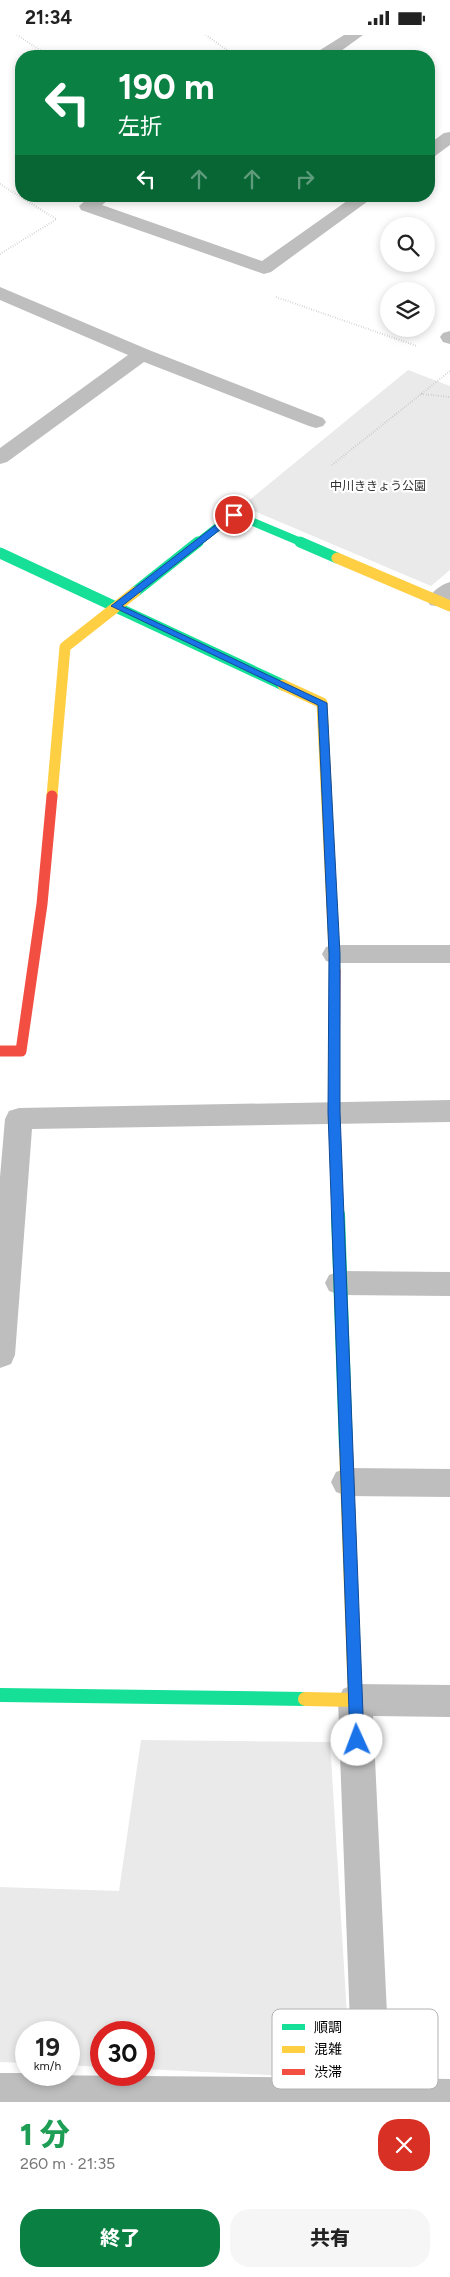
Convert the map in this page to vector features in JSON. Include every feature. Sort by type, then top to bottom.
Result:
[{"type":"street","points":[[332,50],[355,35]]},
{"type":"street","points":[[435,148],[450,137]]},
{"type":"street","points":[[94,202],[88,206],[264,267],[357,202]]},
{"type":"street","points":[[0,293],[142,354],[316,423]]},
{"type":"street","points":[[0,458],[142,354]]},
{"type":"street","points":[[0,1051],[20,1051],[42,904],[65,647],[234,515],[446,598]]},
{"type":"street","points":[[0,553],[322,703],[335,954],[334,1112],[368,2009]]},
{"type":"street","points":[[335,954],[450,954]]},
{"type":"street","points":[[0,1355],[19,1119],[450,1111]]},
{"type":"street","points":[[340,1283],[450,1285]]},
{"type":"street","points":[[347,1482],[450,1483]]},
{"type":"street","points":[[0,1695],[450,1701]]},
{"type":"street","points":[[372,2089],[372,2097]]},
{"type":"street","points":[[0,2091],[450,2099]]},
{"type":"path","points":[[17,35],[40,50]]},
{"type":"path","points":[[206,35],[227,50]]},
{"type":"path","points":[[0,254],[62,215]]},
{"type":"path","points":[[332,465],[450,371]]},
{"type":"path","points":[[420,394],[450,397]]},
{"type":"green space","name":"中川ききょう公園","points":[[408,370],[450,386],[450,570],[431,586],[242,506]]},
{"type":"green space","points":[[141,1740],[330,1742],[347,2009],[272,2009],[272,2075],[155,2070],[155,2021],[90,2021],[90,2066],[80,2066],[80,2021],[15,2021],[15,2063],[0,2062],[0,1887],[119,1891]]},
{"type":"traffic: fast","points":[[135,592],[234,514],[337,558]]},
{"type":"traffic: fast","points":[[0,553],[283,685]]},
{"type":"traffic: fast","points":[[336,1170],[346,1449]]},
{"type":"traffic: fast","points":[[0,1695],[305,1699]]},
{"type":"traffic: slow","points":[[337,558],[450,606]]},
{"type":"traffic: slow","points":[[52,796],[65,647],[135,592]]},
{"type":"traffic: slow","points":[[283,685],[322,703],[335,971]]},
{"type":"traffic: slow","points":[[305,1699],[355,1700],[346,1449]]},
{"type":"traffic: jam","points":[[0,1051],[21,1051],[42,904],[52,796]]},
{"type":"traffic: jam","points":[[335,971],[334,1112],[336,1170]]},
{"type":"route","points":[[234,515],[116,606],[322,703],[335,954],[334,1112],[357,1740]]}]
